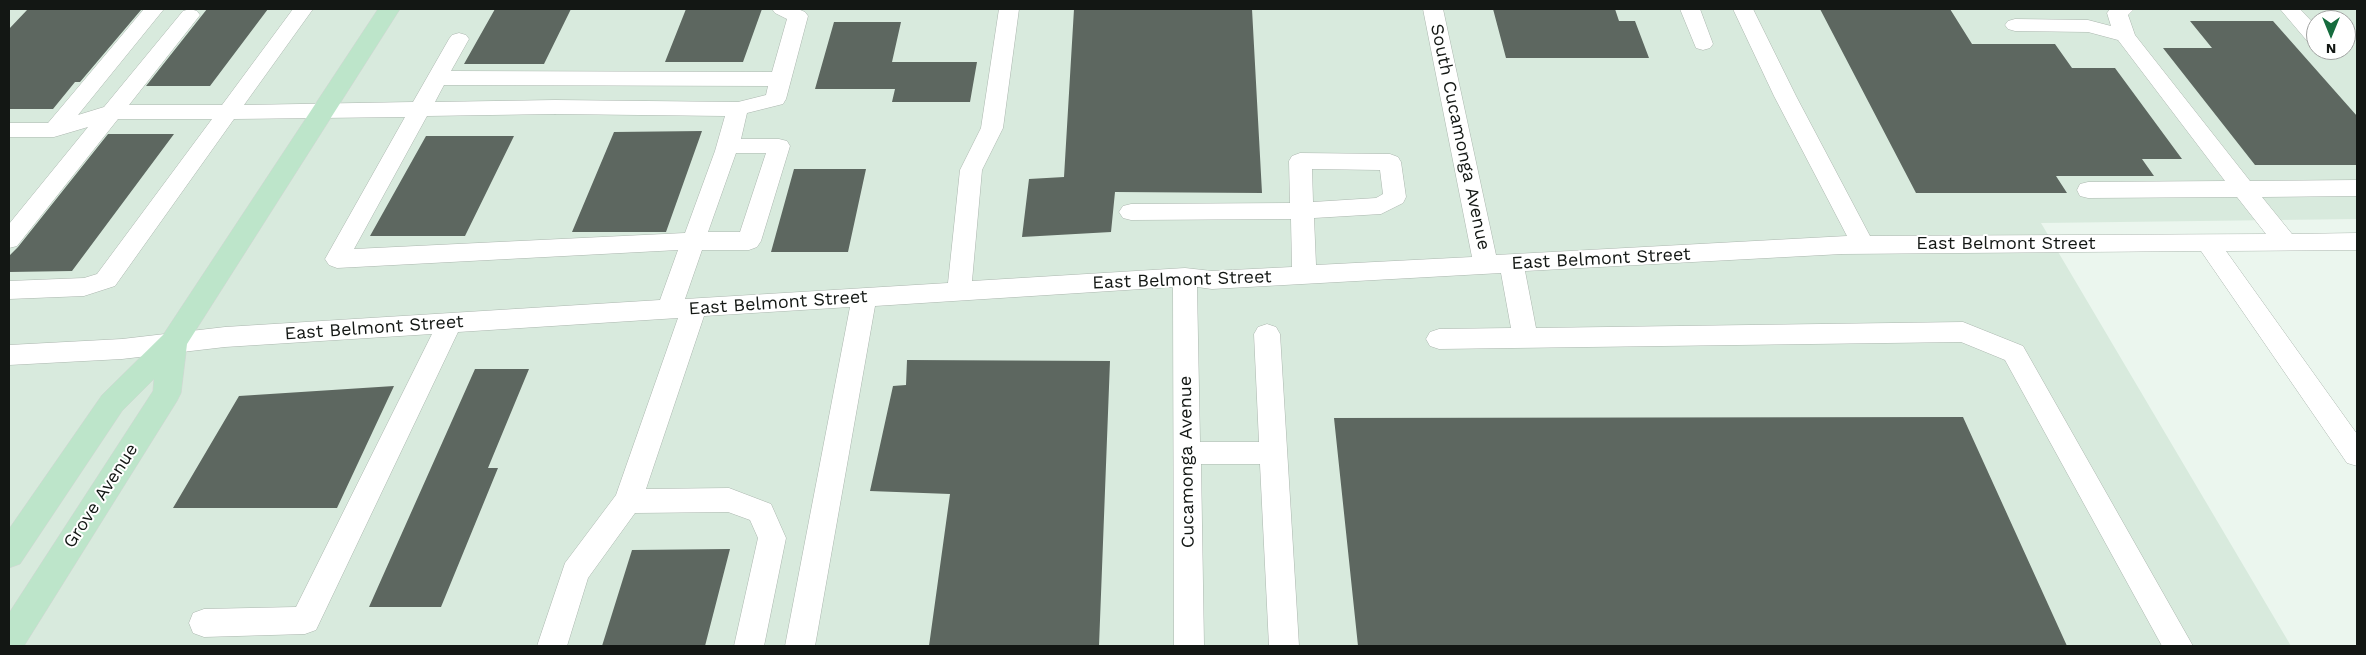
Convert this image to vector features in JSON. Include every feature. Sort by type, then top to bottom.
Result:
[{"type":"main road","name":"Grove Avenue","points":[[9,554],[112,403],[173,343],[388,9]]},
{"type":"main road","name":"Grove Avenue","points":[[9,641],[167,394],[173,343]]},
{"type":"street","points":[[54,130],[154,9]]},
{"type":"street","points":[[9,290],[84,288],[106,280],[114,272],[303,9]]},
{"type":"street","points":[[9,130],[54,130],[112,112],[322,112],[555,107],[738,109],[775,99],[798,16],[782,9]]},
{"type":"street","points":[[959,291],[971,170],[992,128],[1010,9]]},
{"type":"street","name":"South Cucamonga Avenue","points":[[1433,9],[1486,265]]},
{"type":"street","points":[[1690,9],[1703,44]]},
{"type":"street","points":[[1743,9],[1785,96],[1863,245]]},
{"type":"street","points":[[2124,9],[2117,13],[2126,36],[2286,242]]},
{"type":"street","points":[[2290,9],[2306,28]]},
{"type":"street","points":[[9,240],[190,15]]},
{"type":"street","points":[[2015,25],[2088,26],[2126,36]]},
{"type":"street","points":[[459,38],[337,258],[694,240],[749,241],[779,146],[727,146]]},
{"type":"street","points":[[437,78],[780,79]]},
{"type":"street","points":[[555,107],[568,79]]},
{"type":"street","points":[[614,108],[628,79]]},
{"type":"street","points":[[552,646],[575,572],[628,502],[681,309],[694,240],[738,109]]},
{"type":"street","points":[[2088,190],[2357,188]]},
{"type":"street","points":[[1131,212],[1302,211],[1304,276]]},
{"type":"street","points":[[2207,242],[2357,455]]},
{"type":"street","name":"East Belmont Street","points":[[9,355],[122,349],[225,337],[1185,277],[1212,280],[1304,276],[1863,245],[2357,242]]},
{"type":"street","points":[[1512,264],[1526,338]]},
{"type":"street","name":"Cucamonga Avenue","points":[[1185,277],[1189,646]]},
{"type":"street","points":[[800,646],[864,297]]},
{"type":"street","points":[[204,623],[304,620],[450,323]]},
{"type":"street","points":[[1439,339],[1963,332],[2014,353],[2178,646]]},
{"type":"street","points":[[1268,334],[1284,646]]},
{"type":"street","points":[[1187,453],[1274,453]]},
{"type":"street","points":[[628,502],[728,500],[761,512],[772,538],[749,646]]},
{"type":"shaded area","points":[[9,9],[2357,9],[2357,219],[2041,223],[2291,646],[9,646]]},
{"type":"building","points":[[207,9],[268,9],[210,86],[146,86]]},
{"type":"building","points":[[495,9],[571,9],[544,64],[464,64]]},
{"type":"building","points":[[686,9],[762,9],[743,62],[665,62]]},
{"type":"building","points":[[1074,9],[1252,9],[1262,193],[1115,192],[1111,232],[1022,237],[1029,179],[1064,177]]},
{"type":"building","points":[[1493,9],[1615,9],[1619,21],[1635,21],[1649,58],[1506,58]]},
{"type":"building","points":[[1820,9],[1950,9],[1972,44],[2055,44],[2072,68],[2115,68],[2182,159],[2142,159],[2154,176],[2056,176],[2067,193],[1916,193]]},
{"type":"building","points":[[27,10],[141,10],[80,82],[75,82],[53,109],[9,109],[9,29]]},
{"type":"building","points":[[2190,21],[2273,21],[2357,116],[2357,165],[2255,165],[2163,48],[2212,48]]},
{"type":"building","points":[[834,22],[901,22],[892,62],[977,62],[970,102],[892,102],[895,89],[815,89]]},
{"type":"building","points":[[702,131],[666,232],[572,232],[614,132]]},
{"type":"building","points":[[108,134],[174,134],[72,271],[9,272],[9,256]]},
{"type":"building","points":[[426,136],[514,136],[465,236],[370,236]]},
{"type":"building","points":[[794,169],[866,169],[848,252],[771,252]]},
{"type":"building","points":[[907,360],[1110,361],[1099,646],[929,646],[950,494],[870,491],[893,386],[906,385]]},
{"type":"building","points":[[475,369],[529,369],[488,468],[498,468],[441,607],[369,607]]},
{"type":"building","points":[[394,386],[337,508],[173,508],[239,396]]},
{"type":"building","points":[[1963,417],[2067,646],[1358,646],[1334,418]]},
{"type":"building","points":[[730,549],[705,646],[602,646],[632,550]]}]
